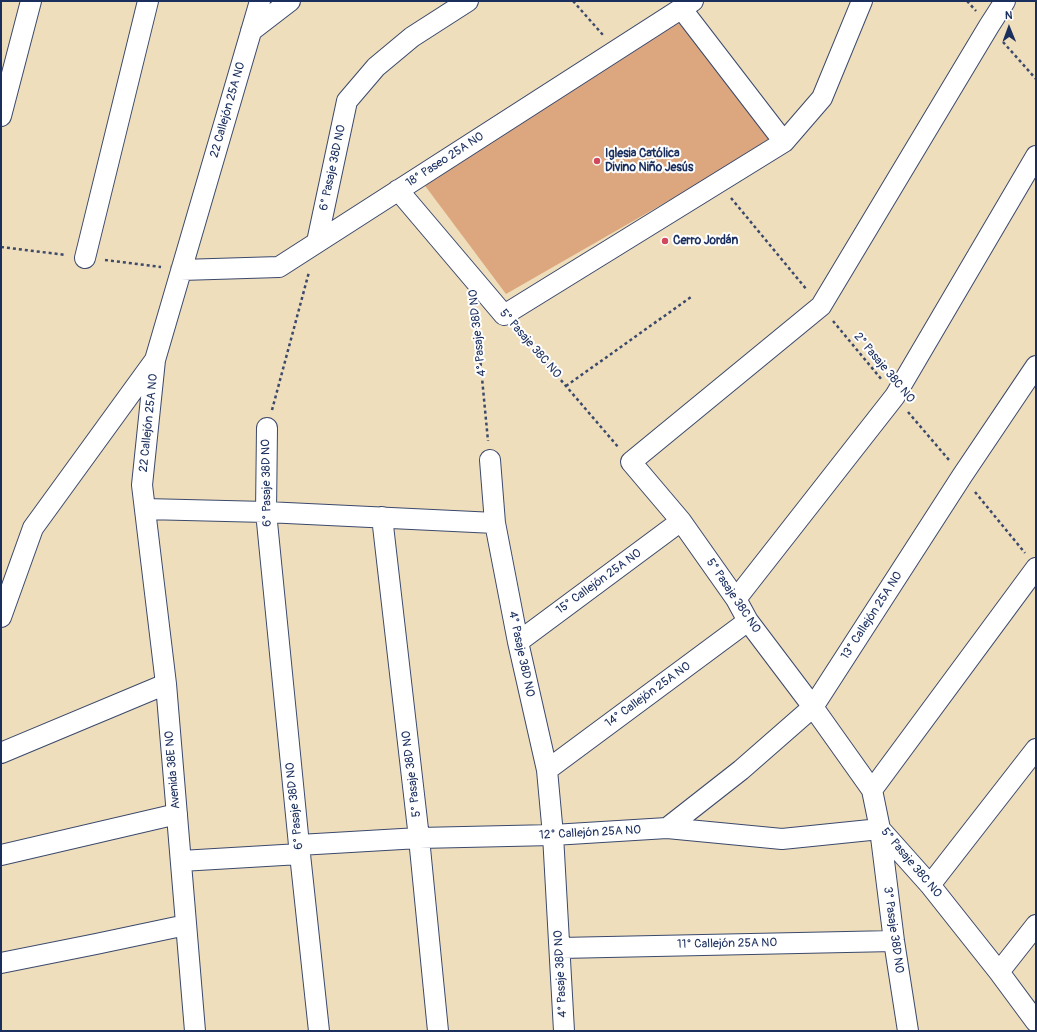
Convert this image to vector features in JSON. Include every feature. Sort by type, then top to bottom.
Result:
[{"type":"street","points":[[1,116],[31,1]]},
{"type":"street","points":[[84,258],[148,1]]},
{"type":"street","name":"22 Callejón 25A NO","points":[[145,509],[142,485],[155,360],[260,1]]},
{"type":"street","points":[[251,32],[290,1]]},
{"type":"street","name":"6° Pasaje 38D NO","points":[[317,242],[347,101],[376,67],[412,37],[468,1]]},
{"type":"street","points":[[504,315],[784,142],[822,98],[862,1]]},
{"type":"street","points":[[631,462],[821,306],[1005,1]]},
{"type":"street","points":[[687,5],[784,142]]},
{"type":"street","name":"18° Paseo 25A NO","points":[[181,270],[279,267],[687,5]]},
{"type":"street","points":[[736,599],[895,396],[1036,156]]},
{"type":"street","name":"5° Pasaje 38C NO","points":[[398,190],[504,315]]},
{"type":"street","points":[[1,617],[33,528],[155,360]]},
{"type":"street","name":"13° Callejón 25A NO","points":[[667,828],[741,770],[813,707],[962,476],[1036,366]]},
{"type":"street","name":"6° Pasaje 38D NO","points":[[267,428],[266,512],[319,1031]]},
{"type":"street","name":"4° Pasaje 38D NO","points":[[490,460],[495,523],[518,642],[547,770],[553,835],[564,1031]]},
{"type":"street","name":"5° Pasaje 38C NO","points":[[631,462],[681,521],[736,599],[748,621],[813,707],[872,790],[880,829],[930,885],[999,972],[1036,1022]]},
{"type":"street","points":[[145,509],[266,512],[495,523]]},
{"type":"street","name":"Avenida 38E NO","points":[[145,509],[166,684],[195,1031]]},
{"type":"street","name":"5° Pasaje 38D NO","points":[[382,517],[419,838],[438,1031]]},
{"type":"street","name":"15° Callejón 25A NO","points":[[518,642],[681,521]]},
{"type":"street","points":[[872,790],[1031,561]]},
{"type":"street","name":"14° Callejón 25A NO","points":[[547,770],[748,621]]},
{"type":"street","points":[[1,753],[166,684]]},
{"type":"street","points":[[930,885],[1036,749]]},
{"type":"street","points":[[1,855],[177,814]]},
{"type":"street","name":"12° Callejón 25A NO","points":[[180,861],[419,838],[553,835],[667,828],[782,839],[880,829]]},
{"type":"street","name":"3° Pasaje 38D NO","points":[[880,829],[894,941],[908,1031]]},
{"type":"street","points":[[1,963],[186,925]]},
{"type":"street","points":[[999,972],[1036,925]]},
{"type":"street","name":"11° Callejón 25A NO","points":[[560,948],[894,941]]},
{"type":"path","points":[[573,1],[617,50]]},
{"type":"path","name":"2° Pasaje 38C NO","points":[[718,182],[1031,561]]},
{"type":"path","name":"6° Pasaje 38D NO","points":[[267,428],[309,272]]},
{"type":"path","points":[[566,386],[691,296]]},
{"type":"path","name":"4° Pasaje 38D NO","points":[[476,315],[490,460]]},
{"type":"path","name":"5° Pasaje 38C NO","points":[[504,315],[631,462]]},
{"type":"building","name":"Iglesia Católica Divino Niño Jesús","points":[[681,15],[776,139],[506,294],[423,183]]},
{"type":"place","name":"Iglesia Católica Divino Niño Jesús","points":[[597,161]]},
{"type":"place","name":"Cerro Jordán","points":[[665,241]]}]
